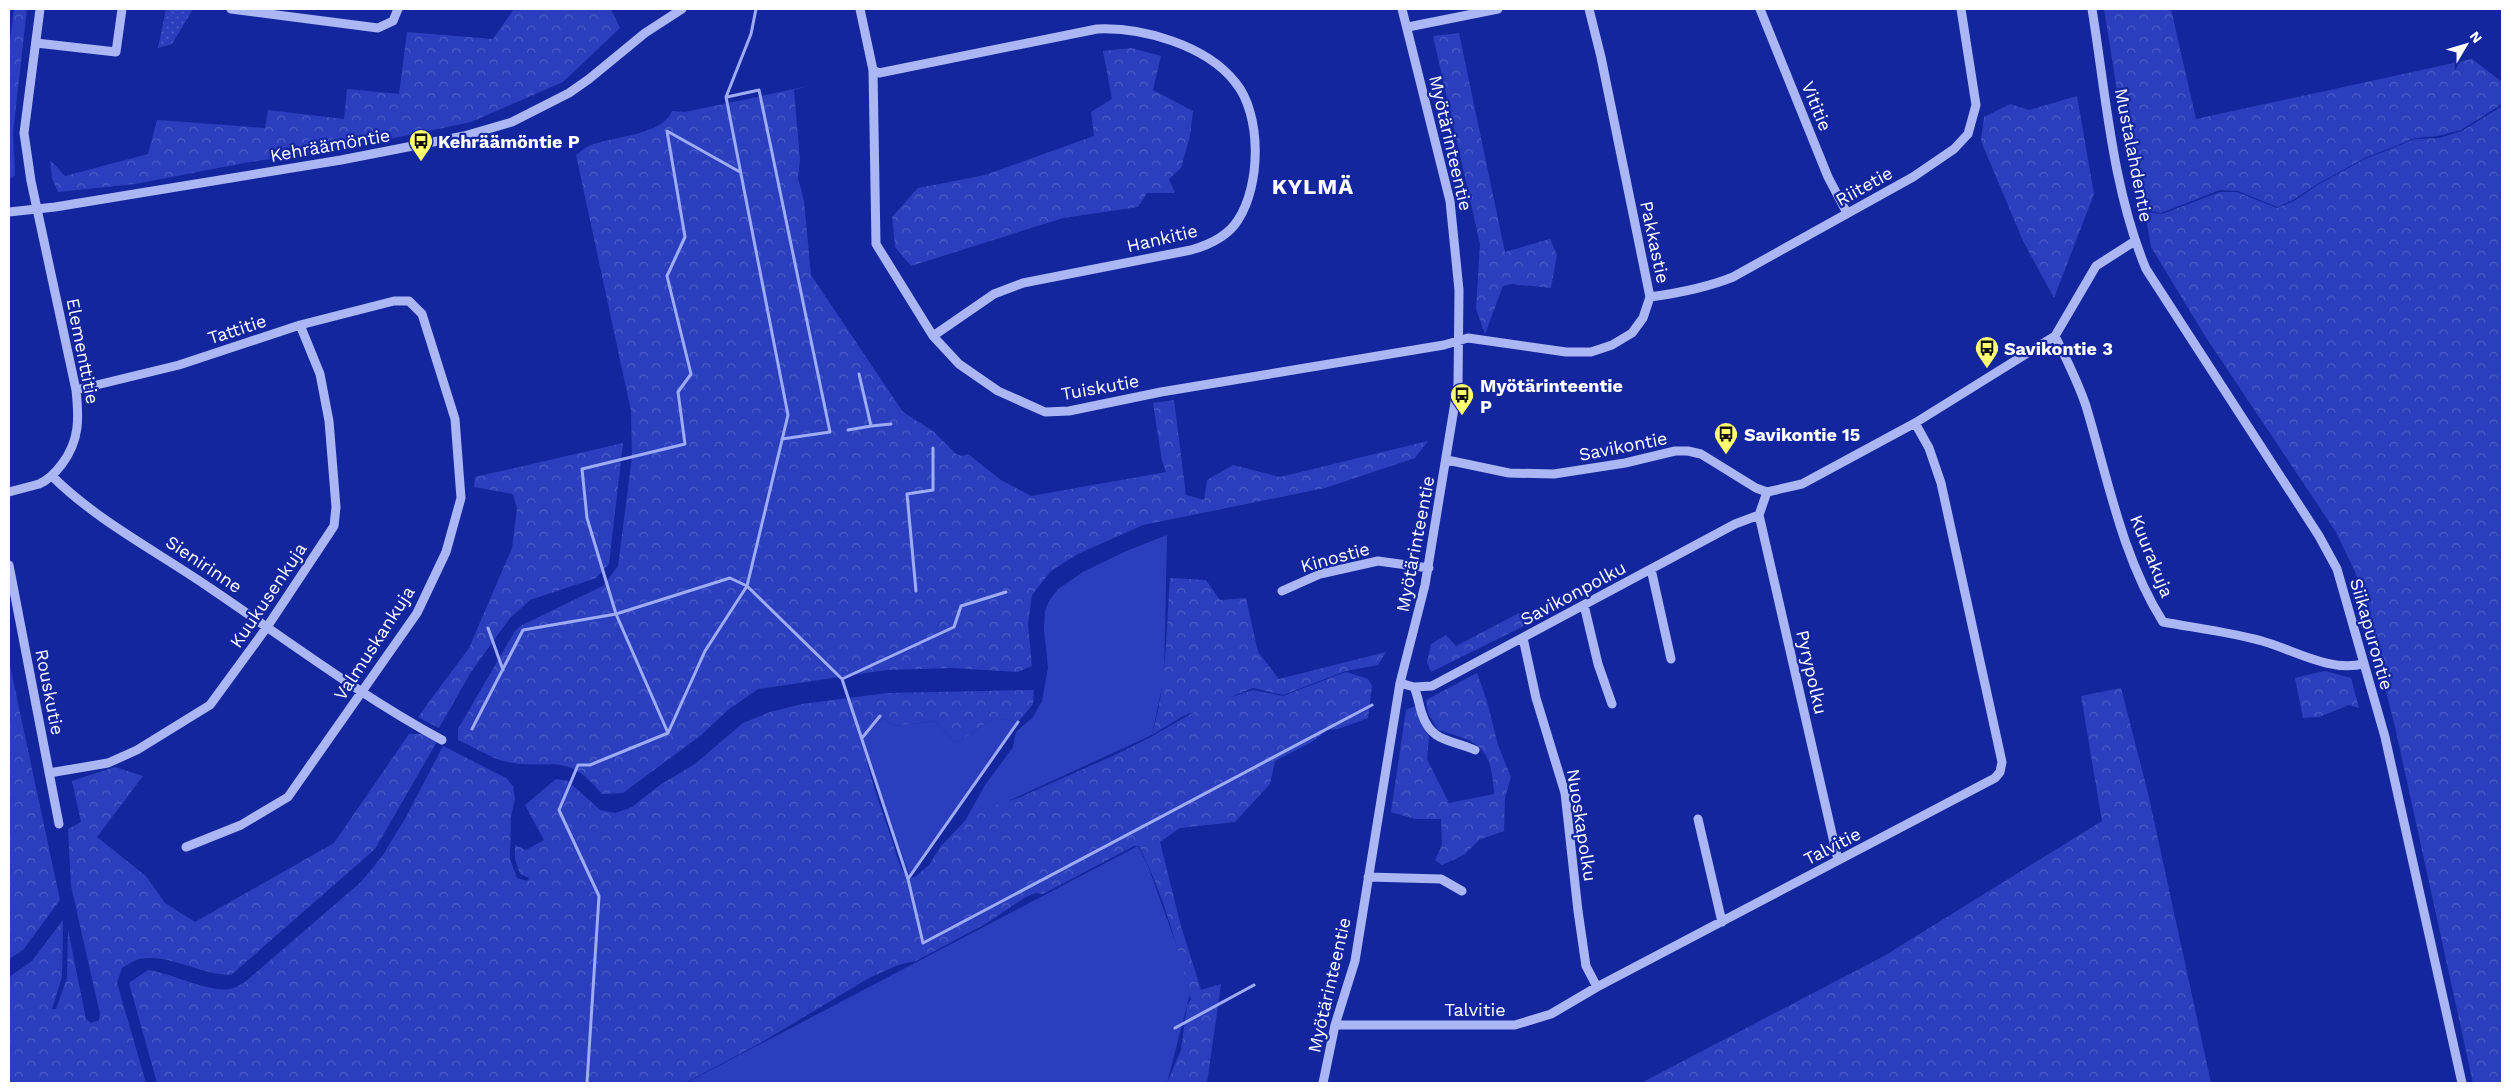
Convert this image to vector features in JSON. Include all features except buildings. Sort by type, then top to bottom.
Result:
[{"type":"street","name":"Elementtitie","points":[[9,492],[40,484],[52,476],[71,452],[77,437],[79,418],[76,390],[37,210],[24,133],[40,9]]},
{"type":"street","points":[[36,43],[116,52],[122,9]]},
{"type":"street","points":[[231,9],[378,28],[393,21],[398,9]]},
{"type":"street","name":"Kehräämöntie","points":[[9,212],[37,210],[341,160],[464,136],[512,122],[582,84],[645,33],[682,9]]},
{"type":"street","name":"Tuiskutie","points":[[860,9],[872,70],[876,244],[933,336],[959,364],[998,391],[1045,412],[1069,411],[1161,392],[1459,342]]},
{"type":"street","name":"Myötärinteentie","points":[[1323,1083],[1335,1025],[1355,961],[1400,682],[1415,630],[1428,568],[1458,384],[1460,290],[1450,201],[1402,9]]},
{"type":"street","points":[[1408,27],[1498,9]]},
{"type":"street","name":"Pakkastie","points":[[1459,342],[1468,338],[1566,352],[1591,352],[1612,345],[1632,333],[1643,318],[1650,297],[1601,57],[1589,9]]},
{"type":"street","name":"Vititie","points":[[1760,9],[1828,177],[1847,213]]},
{"type":"street","name":"Riitetie","points":[[1650,297],[1687,292],[1726,280],[1942,158],[1968,134],[1976,105],[1961,9]]},
{"type":"street","name":"Mustalahdentie","points":[[2055,336],[2096,266],[2135,241],[2118,172],[2092,9]]},
{"type":"street","name":"Hankitie","points":[[872,70],[879,73],[1097,30],[1120,28],[1160,37],[1203,56],[1225,71],[1236,82],[1250,111],[1256,140],[1252,185],[1238,220],[1224,235],[1206,246],[1191,250],[1023,282],[994,294],[933,336]]},
{"type":"street","name":"Siikapurontie","points":[[2135,241],[2146,268],[2175,316],[2319,536],[2337,569],[2362,664],[2385,737],[2462,1083]]},
{"type":"street","name":"Tattitie","points":[[76,390],[178,365],[300,325],[394,302],[409,301]]},
{"type":"street","name":"Valmuskankuja","points":[[186,847],[240,825],[288,797],[418,613],[446,552],[462,498],[456,420],[422,314],[409,301]]},
{"type":"street","name":"Kuukusenkuja","points":[[49,773],[108,763],[137,750],[210,705],[268,627],[334,526],[336,507],[329,421],[320,374],[300,325]]},
{"type":"street","points":[[1759,515],[1767,492],[1802,484],[1915,423],[2055,336]]},
{"type":"street","name":"Kuurakuja","points":[[2055,336],[2085,404],[2134,564],[2148,597],[2163,622],[2262,641],[2298,654],[2349,668],[2362,664]]},
{"type":"street","name":"Talvitie","points":[[1335,1025],[1515,1025],[1551,1014],[1597,987],[1995,778],[2000,772],[2002,762],[1941,483],[1937,466],[1915,423]]},
{"type":"street","name":"Savikontie","points":[[1447,460],[1509,473],[1554,474],[1688,451],[1701,454],[1756,488],[1767,492]]},
{"type":"street","name":"Sienirinne","points":[[52,476],[69,493],[89,508],[268,627],[362,693],[442,740]]},
{"type":"street","name":"Pyrypolku","points":[[1759,515],[1838,860]]},
{"type":"street","name":"Savikonpolku","points":[[1400,682],[1414,687],[1432,686],[1735,524],[1759,515]]},
{"type":"street","name":"Kinostie","points":[[1282,591],[1320,574],[1378,561],[1428,568]]},
{"type":"street","name":"Rouskutie","points":[[9,565],[59,824]]},
{"type":"street","points":[[1651,568],[1672,659]]},
{"type":"street","points":[[1584,605],[1598,664],[1612,704]]},
{"type":"street","name":"Nuoskapolku","points":[[1523,638],[1536,698],[1565,793],[1586,966],[1597,987]]},
{"type":"street","points":[[1414,687],[1428,728],[1434,736],[1475,750]]},
{"type":"street","points":[[1698,819],[1722,922]]},
{"type":"street","points":[[1368,877],[1441,879],[1462,891]]},
{"type":"green space","points":[[14,9],[27,9],[13,133],[15,175],[9,180],[9,49]]},
{"type":"green space","points":[[166,9],[193,9],[172,44],[158,48]]},
{"type":"green space","points":[[514,9],[611,9],[620,28],[563,82],[471,122],[351,147],[244,163],[135,184],[58,192],[52,178],[50,160],[65,176],[148,154],[157,120],[265,128],[268,110],[344,119],[347,89],[399,94],[407,32],[493,39]]},
{"type":"green space","points":[[2104,9],[2171,9],[2196,119],[2472,59],[2502,82],[2502,104],[2461,130],[2438,136],[2415,138],[2365,158],[2319,183],[2293,200],[2277,207],[2238,191],[2220,190],[2161,213],[2145,210],[2126,147]]},
{"type":"green space","points":[[1459,33],[1505,252],[1550,239],[1557,255],[1551,288],[1511,284],[1503,286],[1485,334],[1476,309],[1480,244],[1433,36]]},
{"type":"green space","points":[[1131,48],[1161,56],[1153,90],[1193,111],[1190,136],[1181,168],[1169,179],[1175,193],[1147,193],[1138,207],[1063,218],[911,266],[895,247],[892,217],[918,188],[985,175],[1094,136],[1091,112],[1112,99],[1103,51]]},
{"type":"green space","points":[[809,86],[794,90],[800,160],[798,178],[804,201],[811,275],[903,412],[933,431],[956,454],[962,456],[968,454],[1001,480],[1031,496],[1166,472],[1162,461],[1153,403],[1174,400],[1186,495],[1204,500],[1207,480],[1233,465],[1280,477],[1428,441],[1415,458],[1325,488],[1143,525],[1078,554],[1051,571],[1032,595],[1028,624],[1032,666],[1018,672],[952,668],[886,670],[758,689],[728,710],[700,736],[623,793],[602,794],[588,779],[576,770],[566,766],[555,764],[517,764],[500,760],[458,740],[458,729],[515,631],[522,625],[603,586],[618,566],[632,457],[631,411],[576,155],[589,146],[658,126],[672,111],[685,112]]},
{"type":"green space","points":[[2077,96],[2094,194],[2054,298],[2023,241],[1981,141],[1984,117],[2010,104],[2029,110]]},
{"type":"green space","points":[[2502,106],[2502,1083],[2473,1083],[2395,727],[2356,574],[2336,532],[2205,336],[2151,247],[2145,212],[2162,214],[2220,192],[2237,192],[2277,208],[2294,201],[2319,184],[2365,159],[2415,139],[2439,138],[2462,131]]},
{"type":"green space","points":[[623,443],[609,564],[596,578],[530,600],[510,618],[471,672],[439,728],[418,717],[469,648],[512,548],[517,508],[513,494],[474,487],[475,477]]},
{"type":"green space","points":[[1167,535],[1164,677],[1152,735],[965,821],[985,785],[1013,747],[1016,732],[1033,717],[1042,701],[1048,668],[1044,629],[1045,611],[1049,601],[1058,589],[1083,572],[1124,552]]},
{"type":"green space","points":[[1170,578],[1206,580],[1220,600],[1246,598],[1258,652],[1279,679],[1386,652],[1378,665],[1346,671],[1283,695],[1253,688],[1228,698],[1253,690],[1283,696],[1346,672],[1368,679],[1372,686],[1368,718],[1338,729],[1328,730],[1310,743],[1275,761],[1270,784],[1235,822],[1180,828],[1160,842],[1181,926],[1201,990],[1221,984],[1207,1083],[1167,1083],[1181,1050],[1187,1006],[1191,999],[1163,902],[1139,846],[1134,846],[1043,894],[1035,893],[1024,898],[987,923],[916,961],[898,965],[869,978],[764,1041],[685,1083],[157,1083],[129,983],[148,970],[211,988],[232,989],[245,982],[361,882],[383,855],[406,817],[443,746],[506,778],[513,786],[515,799],[511,816],[510,859],[517,878],[527,881],[529,878],[520,874],[515,859],[515,845],[526,850],[544,840],[525,805],[556,779],[568,781],[600,810],[615,813],[632,807],[660,785],[695,764],[743,723],[770,712],[802,704],[887,693],[1034,690],[1033,704],[1018,722],[994,718],[956,743],[935,721],[894,726],[883,718],[862,738],[879,802],[898,860],[908,879],[915,877],[929,865],[941,846],[965,821],[994,806],[1018,798],[1117,754],[1151,737],[1196,711],[1183,716],[1152,735],[1161,696],[1167,638]]},
{"type":"green space","points":[[1519,613],[1526,625],[1431,672],[1427,662],[1431,644],[1446,635],[1456,646]]},
{"type":"green space","points":[[9,661],[60,900],[23,950],[9,959]]},
{"type":"green space","points":[[2325,671],[2351,678],[2359,708],[2349,705],[2319,717],[2303,718],[2295,678]]},
{"type":"green space","points":[[1477,673],[1487,701],[1498,745],[1511,777],[1505,798],[1504,831],[1479,840],[1464,855],[1442,865],[1435,860],[1442,845],[1441,819],[1415,819],[1391,812],[1406,710],[1415,706],[1429,737],[1427,759],[1449,803],[1494,794],[1490,766],[1481,749],[1464,738],[1438,730],[1428,713],[1426,700]]},
{"type":"green space","points":[[2121,688],[2148,793],[2211,1083],[1641,1083],[1884,956],[2102,821],[2081,696]]},
{"type":"green space","points":[[883,718],[894,726],[935,721],[956,743],[994,718],[1018,722],[910,877],[862,738]]},
{"type":"green space","points":[[409,734],[424,734],[438,740],[375,849],[231,975],[208,972],[174,961],[151,958],[137,960],[122,968],[117,983],[146,1083],[9,1083],[9,977],[32,961],[63,920],[62,977],[52,1009],[56,1009],[67,978],[68,930],[86,1019],[91,1023],[99,1020],[100,1014],[71,886],[68,829],[81,822],[72,781],[115,767],[143,776],[97,837],[146,876],[165,903],[195,922],[334,843]]},
{"type":"green space","points":[[1138,846],[1148,866],[1179,952],[1190,994],[1167,1083],[686,1083]]},
{"type":"waterway","points":[[587,1083],[599,896],[559,810],[578,765],[590,765],[668,733],[705,651],[747,586],[788,415],[726,97],[751,34],[756,9]]},
{"type":"waterway","points":[[727,97],[759,90],[830,432],[782,439]]},
{"type":"waterway","points":[[668,733],[616,614],[587,518],[582,469],[685,444],[678,392],[691,374],[667,276],[685,237],[667,131],[740,172]]},
{"type":"waterway","points":[[859,374],[871,426],[891,424]]},
{"type":"waterway","points":[[848,430],[871,426]]},
{"type":"waterway","points":[[916,591],[907,494],[933,490],[933,448]]},
{"type":"waterway","points":[[472,729],[523,630],[616,614],[730,578],[747,586],[842,679],[954,627],[961,606],[1006,592]]},
{"type":"waterway","points":[[488,628],[503,670]]},
{"type":"waterway","points":[[842,679],[908,879],[1018,722]]},
{"type":"waterway","points":[[908,879],[923,943],[1372,705]]},
{"type":"waterway","points":[[862,738],[880,716]]},
{"type":"waterway","points":[[1175,1028],[1254,985]]},
{"type":"place","name":"Kehräämöntie P","points":[[421,162]]},
{"type":"place","name":"Savikontie 3","points":[[1987,369]]},
{"type":"place","name":"Myötärinteentie P","points":[[1462,416]]},
{"type":"place","name":"Savikontie 15","points":[[1726,455]]},
{"type":"district","name":"KYLMÄ","points":[[1313,186]]}]
